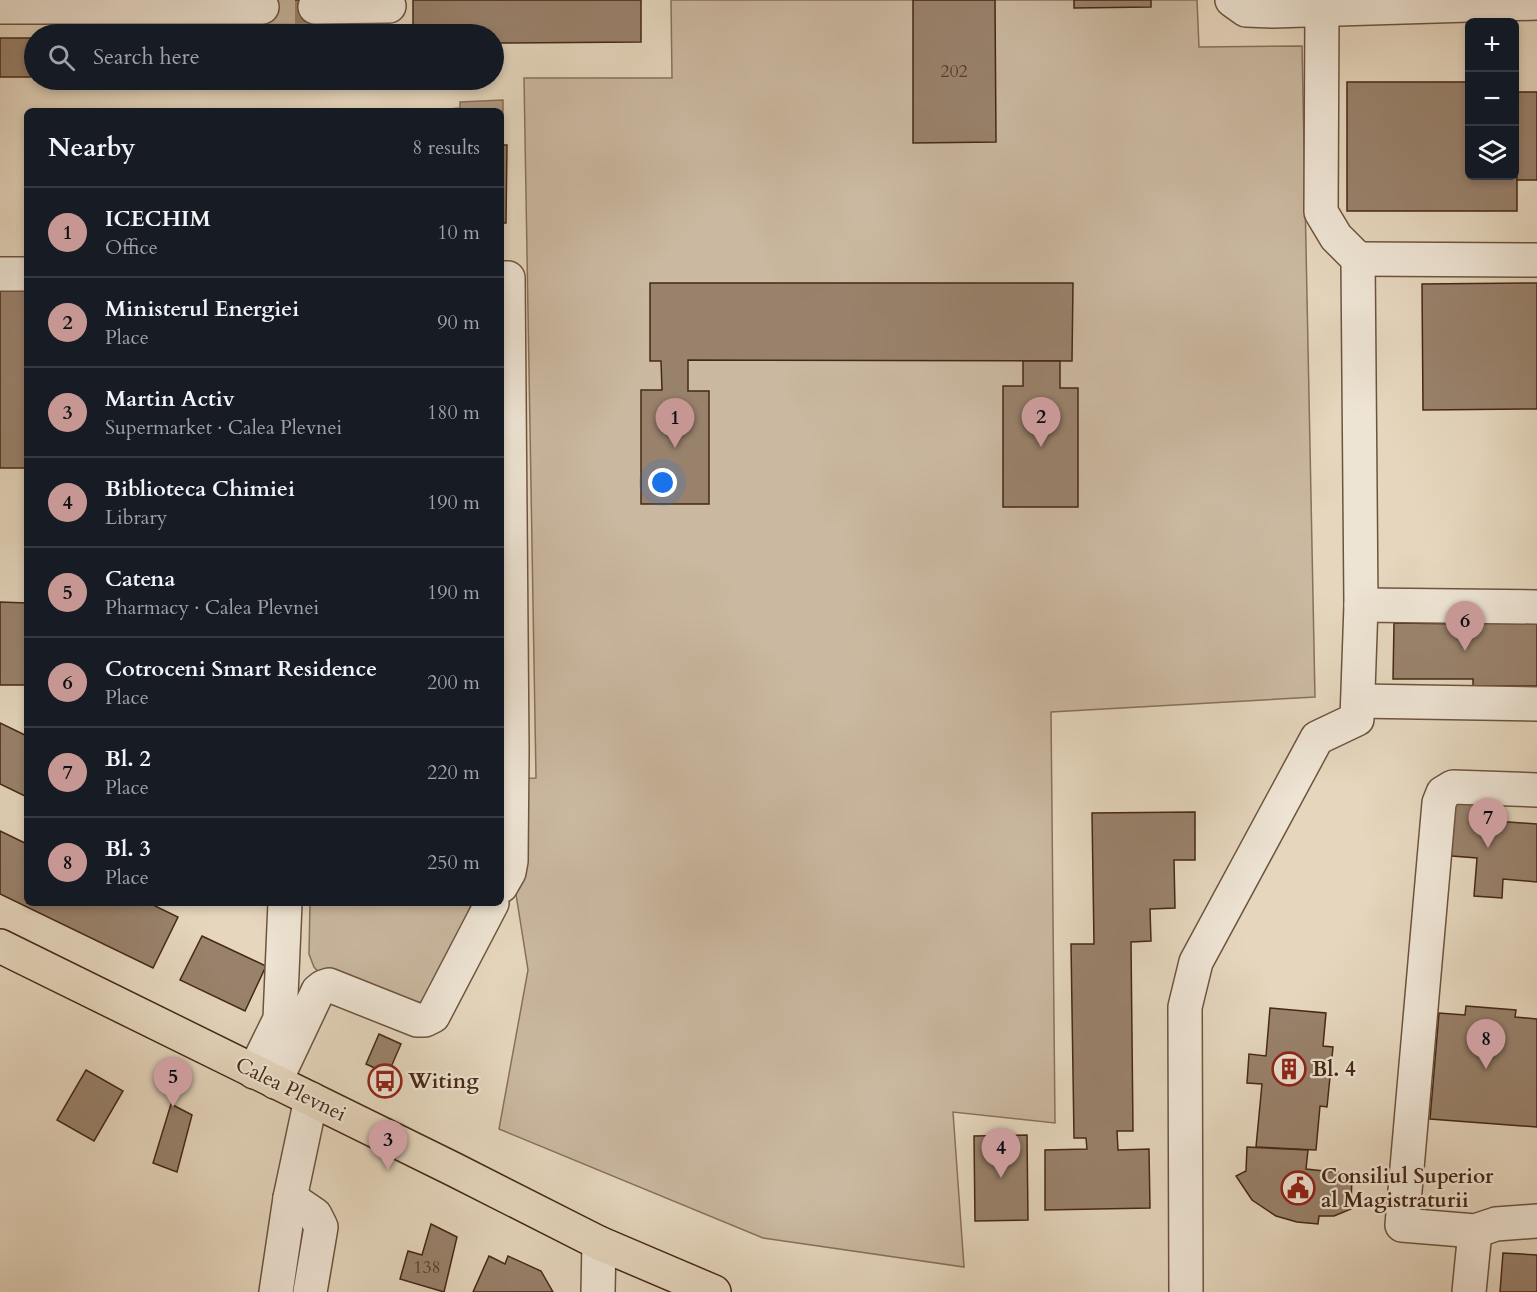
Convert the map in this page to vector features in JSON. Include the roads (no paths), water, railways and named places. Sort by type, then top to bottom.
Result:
[{"type":"main road","name":"Calea Plevnei","points":[[0,946],[599,1243],[714,1292]]},
{"type":"street","points":[[1232,0],[1246,10],[1322,10],[1537,3]]},
{"type":"street","points":[[315,7],[389,6]]},
{"type":"street","points":[[0,7],[262,7]]},
{"type":"street","points":[[1186,1292],[1185,1007],[1196,962],[1317,738],[1357,719],[1361,604],[1358,259],[1336,237],[1321,212],[1322,10]]},
{"type":"street","points":[[1358,259],[1537,260]]},
{"type":"street","points":[[0,273],[24,274]]},
{"type":"street","points":[[504,278],[508,278],[507,751],[511,861],[504,881]]},
{"type":"street","points":[[1361,604],[1537,607]]},
{"type":"street","points":[[1358,701],[1537,704]]},
{"type":"street","points":[[1537,790],[1453,787],[1443,793],[1438,803],[1402,1225],[1475,1231],[1496,1224],[1537,1221]]},
{"type":"street","points":[[265,1077],[280,1019],[285,906]]},
{"type":"street","points":[[265,1077],[318,991],[323,987],[329,985],[417,1020],[425,1020],[433,1016],[490,906]]},
{"type":"street","points":[[276,1292],[290,1198],[311,1099]]},
{"type":"street","points":[[290,1198],[315,1215],[321,1227],[310,1292]]},
{"type":"street","points":[[1469,1292],[1475,1231]]},
{"type":"street","points":[[598,1292],[599,1243]]},
{"type":"tunnel","points":[[262,7],[315,7]]},
{"type":"place","name":"Ministerul Energiei","points":[[1041,447]]},
{"type":"place","name":"ICECHIM","points":[[675,448]]},
{"type":"place","name":"Cotroceni Smart Residence","points":[[1465,651]]},
{"type":"place","name":"Bl. 2","points":[[1488,848]]},
{"type":"place","name":"Bl. 4","points":[[1289,1069]]},
{"type":"place","name":"Bl. 3","points":[[1486,1069]]},
{"type":"place","name":"Witing","points":[[385,1081]]},
{"type":"place","name":"Catena","points":[[173,1107]]},
{"type":"place","name":"Martin Activ","points":[[388,1170]]},
{"type":"place","name":"Biblioteca Chimiei","points":[[1001,1178]]},
{"type":"place","name":"Consiliul Superior al Magistraturii","points":[[1298,1188]]}]
